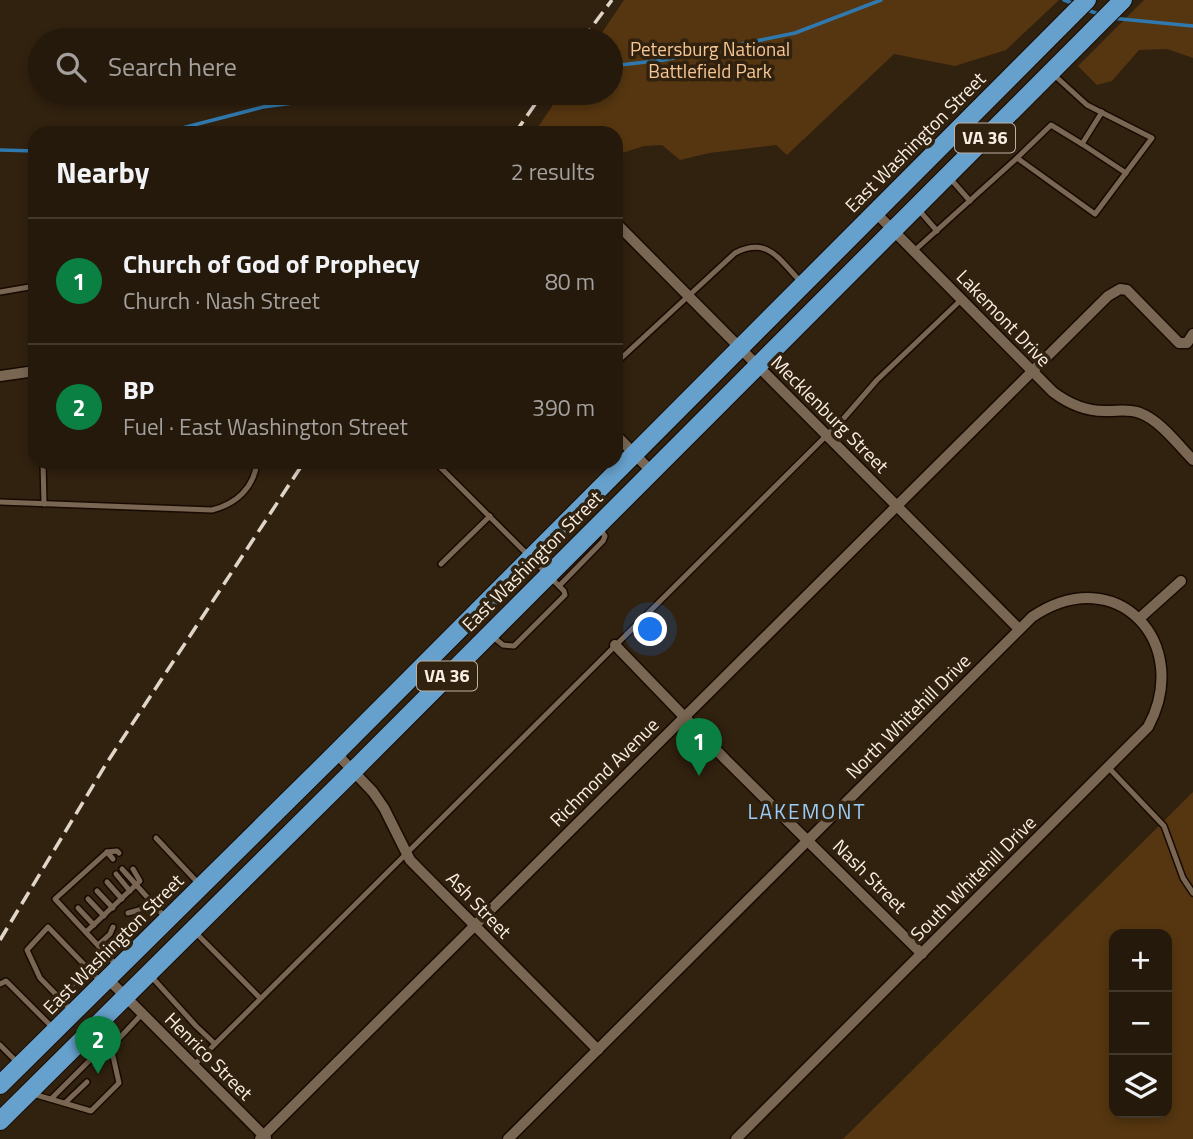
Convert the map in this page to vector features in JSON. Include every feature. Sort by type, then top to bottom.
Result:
[{"type":"highway","name":"East Washington Street","points":[[623,464],[1087,0]]},
{"type":"highway","name":"East Washington Street","points":[[0,1121],[490,634],[553,581],[597,526],[1123,0]]},
{"type":"highway","name":"East Washington Street","points":[[0,1085],[618,469]]},
{"type":"street","name":"Lakemont Drive","points":[[875,212],[1053,392],[1079,407],[1107,411],[1127,410],[1143,415],[1154,421],[1193,460]]},
{"type":"street","name":"Mecklenburg Street","points":[[623,230],[1019,629]]},
{"type":"street","name":"Richmond Avenue","points":[[264,1138],[1108,296],[1120,289],[1127,290],[1180,343],[1191,342]]},
{"type":"street","points":[[0,376],[28,372]]},
{"type":"street","points":[[623,442],[652,472]]},
{"type":"street","points":[[1141,617],[1181,581]]},
{"type":"street","name":"North Whitehill Drive","points":[[508,1139],[1019,629],[1048,607],[1076,598],[1109,599],[1128,607],[1141,617]]},
{"type":"street","name":"South Whitehill Drive","points":[[736,1139],[1148,727],[1156,715],[1165,690],[1167,673],[1164,656],[1150,628],[1141,617]]},
{"type":"street","name":"Nash Street","points":[[615,645],[922,954]]},
{"type":"street","name":"Ash Street","points":[[336,753],[369,787],[384,808],[407,855],[598,1050]]},
{"type":"street","name":"Henrico Street","points":[[110,977],[125,997],[264,1138]]},
{"type":"lane","points":[[1017,158],[1096,214],[1152,138],[1087,104],[1050,72]]},
{"type":"lane","points":[[1082,144],[1102,112]]},
{"type":"lane","points":[[914,251],[1051,125],[1126,173]]},
{"type":"lane","points":[[947,175],[970,201]]},
{"type":"lane","points":[[916,206],[937,231]]},
{"type":"lane","points":[[623,356],[735,253],[756,245],[771,252],[803,285]]},
{"type":"lane","points":[[0,292],[28,287]]},
{"type":"lane","points":[[193,1066],[826,436],[877,380],[962,299]]},
{"type":"lane","points":[[43,469],[44,504]]},
{"type":"lane","points":[[0,502],[212,510],[225,507],[238,499],[252,480],[255,469]]},
{"type":"lane","points":[[442,469],[565,594],[514,646],[503,645],[490,634]]},
{"type":"lane","points":[[441,564],[490,516]]},
{"type":"lane","points":[[1108,767],[1164,826],[1183,878],[1193,893]]},
{"type":"lane","points":[[156,838],[201,887]]},
{"type":"lane","points":[[107,852],[113,859]]},
{"type":"lane","points":[[110,977],[98,946],[55,899],[107,852],[120,853]]},
{"type":"lane","points":[[101,858],[107,864]]},
{"type":"lane","points":[[92,865],[98,872]]},
{"type":"lane","points":[[122,869],[167,920]]},
{"type":"lane","points":[[86,932],[140,881],[134,869]]},
{"type":"lane","points":[[82,874],[88,881]]},
{"type":"lane","points":[[116,874],[130,891]]},
{"type":"lane","points":[[107,882],[122,899]]},
{"type":"lane","points":[[73,883],[79,889]]},
{"type":"lane","points":[[97,891],[113,908]]},
{"type":"lane","points":[[63,892],[69,898]]},
{"type":"lane","points":[[88,899],[104,916]]},
{"type":"lane","points":[[130,915],[150,900]]},
{"type":"lane","points":[[78,908],[94,925]]},
{"type":"lane","points":[[74,1013],[40,978],[27,950],[48,927],[89,969],[110,977]]},
{"type":"lane","points":[[98,946],[116,929]]},
{"type":"lane","points":[[193,930],[260,998]]},
{"type":"lane","points":[[59,998],[89,969]]},
{"type":"lane","points":[[149,974],[215,1044]]},
{"type":"lane","points":[[0,984],[6,981],[56,1030]]},
{"type":"lane","points":[[51,1100],[78,1070],[142,1014]]},
{"type":"lane","points":[[29,1093],[91,1111],[119,1083],[102,1021]]},
{"type":"lane","points":[[0,1045],[20,1065]]},
{"type":"lane","points":[[107,1062],[113,1056]]},
{"type":"lane","points":[[64,1058],[78,1070]]},
{"type":"lane","points":[[65,1104],[87,1082]]},
{"type":"green space","name":"Petersburg National Battlefield Park","points":[[624,0],[1059,0],[1006,50],[955,66],[894,54],[787,155],[776,145],[709,153],[680,160],[662,145],[644,146],[623,153],[623,126],[539,126],[553,105],[623,105],[623,28],[605,28]]},
{"type":"green space","points":[[1144,0],[1193,0],[1193,58],[1167,49],[1139,50],[1112,81],[1097,85],[1078,66]]},
{"type":"green space","points":[[1193,792],[1193,1139],[843,1139]]},
{"type":"waterway","points":[[623,65],[664,60],[795,33],[881,0]]},
{"type":"waterway","points":[[1064,0],[1075,4]]},
{"type":"waterway","points":[[1085,9],[1101,15]]},
{"type":"waterway","points":[[1111,18],[1193,26]]},
{"type":"waterway","points":[[190,126],[278,105]]},
{"type":"waterway","points":[[0,150],[28,151]]},
{"type":"railway","points":[[591,28],[612,0]]},
{"type":"railway","points":[[520,126],[535,105]]},
{"type":"railway","points":[[0,940],[106,764],[299,469]]},
{"type":"place","name":"Church of God of Prophecy","points":[[699,776]]},
{"type":"place","name":"BP","points":[[98,1074]]},
{"type":"district","name":"LAKEMONT","points":[[807,812]]}]
